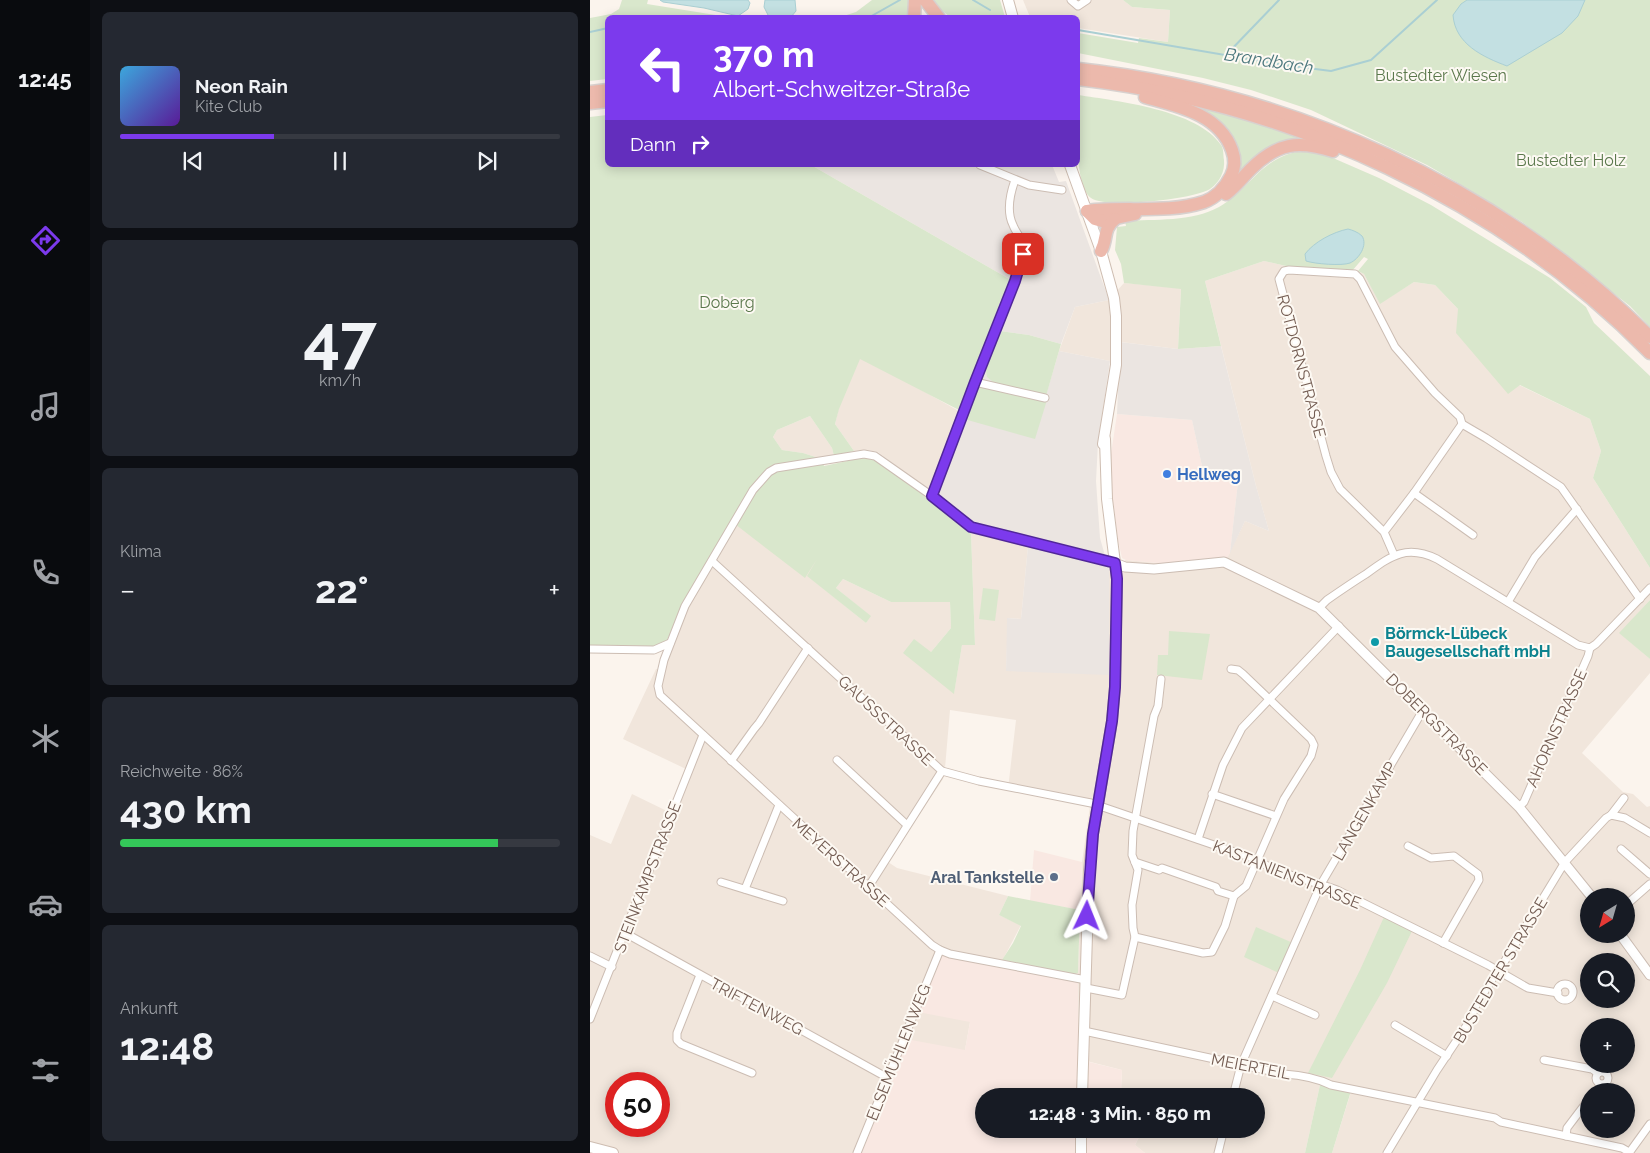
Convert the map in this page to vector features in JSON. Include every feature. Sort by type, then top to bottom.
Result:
[{"type":"highway","points":[[914,15],[915,0]]},
{"type":"highway","points":[[925,0],[937,15]]},
{"type":"highway","points":[[1080,62],[1098,65],[1116,73]]},
{"type":"highway","points":[[1080,69],[1116,73],[1195,88],[1255,104],[1321,127],[1381,152],[1432,178],[1523,232],[1574,270],[1650,338]]},
{"type":"highway","points":[[1080,79],[1193,99],[1252,115],[1327,141],[1389,168],[1455,203],[1536,256],[1602,309],[1650,353]]},
{"type":"highway","points":[[1080,85],[1146,97],[1190,110],[1206,118],[1223,133],[1234,154],[1232,173],[1226,185],[1218,194],[1207,201],[1173,208],[1087,211]]},
{"type":"highway","points":[[590,92],[605,90]]},
{"type":"highway","points":[[590,104],[605,102]]},
{"type":"highway","points":[[1087,211],[1095,219],[1102,221],[1135,214],[1194,209],[1206,205],[1230,191],[1252,168],[1270,153],[1292,145],[1321,147],[1341,153],[1375,168],[1389,168]]},
{"type":"highway","points":[[1101,251],[1105,243],[1105,231],[1114,219]]},
{"type":"main road","points":[[1008,0],[1012,15]]},
{"type":"main road","points":[[1071,167],[1101,251],[1114,298],[1116,316],[1116,365],[1105,439],[1107,499],[1117,579],[1115,687],[1112,721],[1089,870],[1082,1088]]},
{"type":"main road","points":[[1081,1138],[1081,1153]]},
{"type":"main road","points":[[590,1147],[613,1153]]},
{"type":"street","points":[[1072,1],[1078,6],[1087,0]]},
{"type":"street","points":[[985,167],[1029,185],[1062,190]]},
{"type":"street","points":[[932,496],[1015,281],[1026,246],[1013,226],[1010,217],[1009,208],[1015,180]]},
{"type":"street","name":"ROTDORNSTRASSE","points":[[1394,555],[1384,532],[1340,489],[1331,472],[1279,279],[1281,274],[1289,270],[1355,274],[1360,279],[1395,347],[1435,393],[1460,417],[1462,424]]},
{"type":"street","points":[[975,382],[1045,398]]},
{"type":"street","points":[[1384,532],[1391,525],[1462,424],[1561,487],[1640,599]]},
{"type":"street","name":"MEYERSTRASSE","points":[[1115,563],[971,527],[880,458],[870,454],[776,468],[764,477],[746,499],[712,561],[691,594],[670,643],[658,686],[660,695],[702,735],[932,945],[940,950],[950,954],[1086,984],[1122,995],[1135,937]]},
{"type":"street","points":[[1414,493],[1473,535]]},
{"type":"street","points":[[1508,602],[1535,557],[1577,509]]},
{"type":"street","points":[[1320,608],[1327,600],[1394,555],[1412,552],[1428,555],[1578,645],[1590,648],[1650,588]]},
{"type":"street","name":"GAUSSSTRASSE","points":[[712,561],[942,771],[979,781],[1027,789],[1098,805]]},
{"type":"street","name":"DOBERGSTRASSE","points":[[1115,563],[1125,567],[1154,568],[1224,562],[1320,608],[1519,807],[1585,888]]},
{"type":"street","points":[[1198,839],[1212,794],[1233,743],[1242,728],[1339,626]]},
{"type":"street","points":[[590,650],[654,650],[670,643]]},
{"type":"street","points":[[731,761],[760,723],[808,648]]},
{"type":"street","name":"AHORNSTRASSE","points":[[1519,807],[1524,802],[1590,648]]},
{"type":"street","points":[[654,650],[664,660]]},
{"type":"street","points":[[1161,679],[1158,706],[1154,716],[1137,818],[1133,831],[1132,855],[1138,870],[1132,904],[1133,928],[1135,937],[1203,953],[1212,952],[1225,926],[1234,896],[1246,886],[1290,787],[1311,756],[1314,746],[1311,739],[1238,670],[1231,669]]},
{"type":"street","name":"LANGENKAMP","points":[[1235,1088],[1242,1065],[1321,884],[1423,710]]},
{"type":"street","name":"STEINKAMPSTRASSE","points":[[590,1019],[702,735]]},
{"type":"street","points":[[837,760],[907,825]]},
{"type":"street","points":[[869,886],[942,771]]},
{"type":"street","points":[[1212,794],[1276,816]]},
{"type":"street","name":"BUSTEDTER STRASSE","points":[[1388,1153],[1565,862],[1606,818],[1612,815],[1624,798]]},
{"type":"street","name":"KASTANIENSTRASSE","points":[[1098,805],[1258,860],[1266,866],[1321,884],[1498,970],[1528,988],[1558,993]]},
{"type":"street","points":[[745,889],[780,806]]},
{"type":"street","points":[[1612,815],[1619,815],[1650,833]]},
{"type":"street","points":[[1408,846],[1432,858],[1454,856],[1478,874],[1479,880],[1443,943]]},
{"type":"street","points":[[1621,849],[1650,874]]},
{"type":"street","points":[[1135,862],[1159,870],[1162,868],[1171,871],[1216,887],[1218,891],[1234,896]]},
{"type":"street","points":[[721,882],[783,901]]},
{"type":"street","points":[[1635,897],[1650,884]]},
{"type":"street","name":"TRIFTENWEG","points":[[625,933],[888,1078]]},
{"type":"street","points":[[1627,943],[1650,974]]},
{"type":"street","name":"ELSEMÜHLENWEG","points":[[857,1153],[940,950]]},
{"type":"street","points":[[590,956],[612,967]]},
{"type":"street","points":[[700,975],[676,1040],[681,1044],[752,1073]]},
{"type":"street","points":[[1272,996],[1315,1015]]},
{"type":"street","points":[[1395,1025],[1447,1056]]},
{"type":"street","name":"MEIERTEIL","points":[[1084,1031],[1284,1074],[1292,1074],[1323,1081],[1331,1085],[1622,1148],[1629,1153]]},
{"type":"street","points":[[1544,1060],[1580,1067]]},
{"type":"street","points":[[1598,1073],[1596,1080],[1599,1083]]},
{"type":"street","points":[[1603,1083],[1606,1082],[1608,1076],[1605,1073]]},
{"type":"street","points":[[1566,1136],[1567,1128],[1580,1111]]},
{"type":"street","points":[[1629,1153],[1650,1124]]},
{"type":"street","points":[[1218,1153],[1222,1138]]},
{"type":"shaded area","points":[[1023,0],[1123,0],[1132,7],[1170,10],[1168,42],[1080,28],[1080,15],[1029,15]]},
{"type":"shaded area","points":[[814,167],[1053,167],[1059,182],[1066,181],[1109,300],[1075,307],[1061,344],[1029,335],[1000,331],[986,370],[1046,395],[1059,351],[1110,361],[1098,443],[1096,481],[1100,538],[1109,570],[1109,675],[1006,671],[1007,618],[1021,619],[1028,546],[971,533],[972,523],[930,492],[1011,280]]},
{"type":"shaded area","points":[[1264,261],[1286,266],[1358,271],[1364,274],[1380,303],[1414,282],[1435,285],[1458,309],[1508,393],[1519,385],[1590,419],[1601,451],[1593,478],[1650,568],[1650,600],[1620,633],[1650,659],[1650,673],[1582,753],[1623,792],[1633,794],[1647,807],[1650,806],[1650,1153],[1332,1153],[1351,1092],[1320,1085],[1305,1153],[1145,1153],[1135,1145],[1138,1138],[1265,1138],[1265,1088],[1121,1088],[1122,1070],[1079,1059],[1078,973],[1082,862],[1090,806],[1008,789],[1016,720],[950,710],[943,779],[888,862],[897,868],[1008,896],[999,915],[1021,925],[970,1022],[965,1050],[860,1153],[590,1153],[590,835],[611,844],[632,794],[669,812],[686,769],[623,739],[656,669],[664,670],[686,607],[737,524],[827,543],[808,576],[866,623],[870,616],[836,588],[843,579],[891,602],[950,602],[951,628],[931,652],[954,693],[962,645],[975,645],[971,533],[1028,546],[1021,619],[1008,618],[1006,671],[1107,570],[1126,560],[1168,564],[1226,560],[1245,521],[1269,531],[1205,281]]},
{"type":"shaded area","points":[[1124,283],[1181,288],[1178,349],[1121,342],[1120,356],[1110,361],[1059,351],[1075,307],[1109,300]]},
{"type":"shaded area","points":[[1120,342],[1178,349],[1221,346],[1269,531],[1245,521],[1230,553],[1238,482],[1204,475],[1192,420],[1117,414]]},
{"type":"shaded area","points":[[848,349],[957,410],[959,413],[930,492],[878,452],[867,450],[854,451],[835,424],[846,378]]},
{"type":"shaded area","points":[[1117,414],[1192,420],[1204,475],[1238,482],[1230,553],[1226,560],[1168,564],[1122,558],[1112,493],[1111,454]]},
{"type":"shaded area","points":[[810,416],[832,448],[834,456],[822,459],[803,453],[782,450],[773,437],[777,430]]},
{"type":"shaded area","points":[[1034,850],[1082,862],[1080,910],[1030,901]]},
{"type":"shaded area","points":[[942,952],[1000,966],[1002,960],[1078,973],[1078,1088],[975,1088],[975,1138],[1077,1138],[1077,1153],[860,1153],[906,1039],[965,1050],[970,1022],[918,1012]]},
{"type":"shaded area","points":[[1089,1062],[1122,1070],[1121,1088],[1087,1088]]},
{"type":"shaded area","points":[[1085,1138],[1138,1138],[1135,1145],[1145,1153],[1084,1153]]},
{"type":"green space","points":[[622,0],[648,0],[647,4],[716,15],[606,15],[619,9]]},
{"type":"green space","points":[[872,0],[910,0],[909,15],[846,15],[856,12]]},
{"type":"green space","points":[[934,0],[1000,0],[1004,15],[948,15],[940,9]]},
{"type":"green space","points":[[1123,0],[1650,0],[1650,327],[1630,306],[1522,222],[1427,165],[1311,110],[1251,90],[1203,78],[1080,53],[1080,33],[1138,43],[1139,38],[1168,42],[1170,10],[1132,7]]},
{"type":"green space","points":[[605,15],[605,79],[590,81],[590,18]]},
{"type":"green space","points":[[1080,95],[1134,104],[1176,115],[1210,133],[1222,147],[1223,172],[1214,186],[1201,193],[1170,199],[1114,203],[1091,198],[1085,190],[1079,167]]},
{"type":"green space","points":[[1178,101],[1223,112],[1314,142],[1296,140],[1229,188],[1233,144]]},
{"type":"green space","name":"Doberg","points":[[605,115],[605,167],[814,167],[1011,280],[1003,301],[1001,300],[959,410],[860,359],[839,409],[835,424],[854,451],[834,456],[832,448],[810,416],[777,430],[773,437],[782,450],[803,453],[822,459],[824,466],[866,457],[879,460],[971,533],[975,645],[962,645],[954,694],[903,653],[914,639],[931,652],[951,628],[950,602],[891,602],[843,579],[836,588],[871,616],[866,623],[807,576],[817,559],[805,578],[731,521],[710,560],[689,593],[667,640],[653,646],[590,645],[590,117]]},
{"type":"green space","points":[[1303,151],[1333,158],[1379,178],[1431,205],[1550,278],[1586,307],[1594,323],[1650,376],[1650,568],[1593,478],[1601,451],[1590,419],[1520,385],[1508,394],[1456,333],[1458,309],[1435,285],[1414,282],[1380,304],[1364,274],[1358,271],[1368,259],[1364,257],[1352,271],[1286,266],[1264,261],[1205,281],[1221,346],[1178,349],[1181,289],[1124,283],[1121,264],[1115,250],[1117,227],[1126,226],[1125,221],[1173,219],[1208,212],[1230,199],[1277,159]]},
{"type":"green space","points":[[1000,331],[1029,335],[1061,344],[1046,396],[993,382],[987,377],[986,370]]},
{"type":"green space","points":[[981,386],[1047,400],[1035,439],[964,419],[974,394]]},
{"type":"green space","points":[[983,588],[999,590],[995,621],[979,619]]},
{"type":"green space","points":[[1650,600],[1650,659],[1619,633]]},
{"type":"green space","points":[[1169,631],[1210,634],[1202,680],[1157,675],[1158,655],[1168,655]]},
{"type":"green space","points":[[1008,896],[1080,910],[1078,973],[1002,960],[1021,926],[999,915]]},
{"type":"green space","points":[[1384,917],[1412,931],[1387,983],[1332,1078],[1308,1073],[1360,970]]},
{"type":"green space","points":[[1256,927],[1293,943],[1279,973],[1244,957]]},
{"type":"green space","points":[[1320,1085],[1351,1091],[1332,1153],[1305,1153]]},
{"type":"water","points":[[660,0],[748,0],[750,3],[748,9],[739,15],[734,15],[704,8]]},
{"type":"water","points":[[765,0],[795,0],[796,11],[793,15],[768,15],[764,7]]},
{"type":"water","points":[[1467,0],[1585,0],[1578,16],[1562,33],[1507,66],[1480,54],[1465,42],[1459,34],[1453,15],[1461,4]]},
{"type":"water","points":[[1348,229],[1359,233],[1364,240],[1362,251],[1353,261],[1346,264],[1335,264],[1306,261],[1305,254],[1313,245],[1330,235]]},
{"type":"waterway","name":"Brandbach","points":[[873,15],[900,0]]},
{"type":"waterway","name":"Brandbach","points":[[973,0],[990,10]]},
{"type":"waterway","points":[[1227,54],[1279,0]]},
{"type":"waterway","name":"Brandbach","points":[[1080,30],[1284,65],[1331,71],[1371,60],[1437,0]]},
{"type":"waterway","name":"Brandbach","points":[[590,32],[605,29]]},
{"type":"place","name":"Hellweg","points":[[1167,474]]},
{"type":"place","name":"Börmck-Lübeck Baugesellschaft mbH","points":[[1375,642]]},
{"type":"place","name":"Aral Tankstelle","points":[[1054,877]]},
{"type":"route","points":[[1023,254],[1015,281],[932,496],[971,527],[1115,563],[1117,579],[1115,687],[1112,721],[1093,834],[1087,916]]},
{"type":"park label","name":"Bustedter Wiesen","points":[[1441,75]]},
{"type":"park label","name":"Bustedter Holz","points":[[1571,160]]}]
